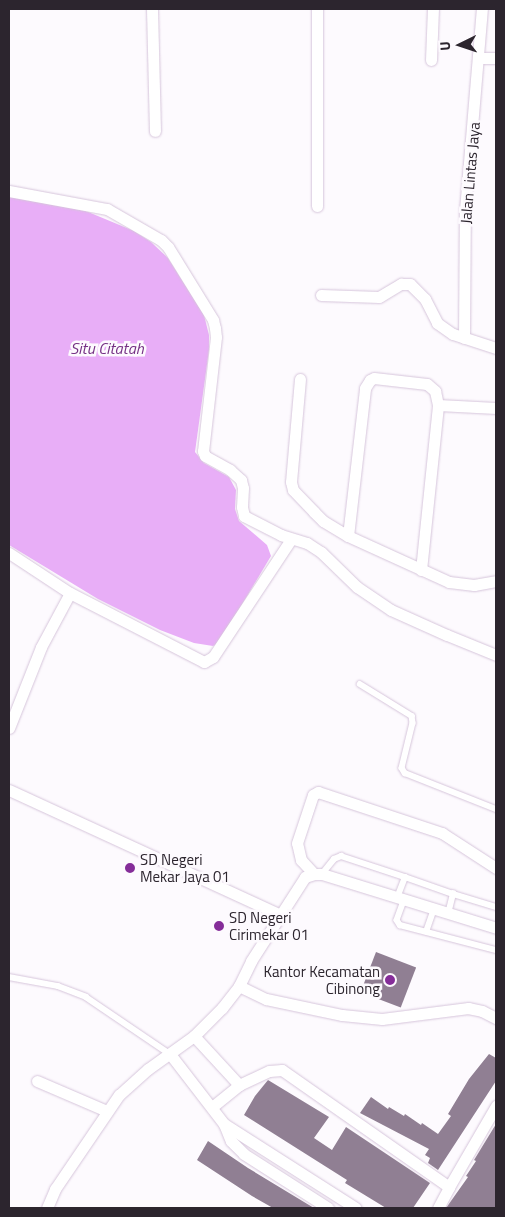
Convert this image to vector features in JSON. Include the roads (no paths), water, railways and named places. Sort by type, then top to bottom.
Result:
[{"type":"street","points":[[152,9],[155,131]]},
{"type":"street","points":[[317,9],[317,206]]},
{"type":"street","points":[[430,60],[433,9]]},
{"type":"street","name":"Jalan Lintas Jaya","points":[[464,338],[465,210],[482,9]]},
{"type":"street","points":[[478,58],[496,58]]},
{"type":"street","points":[[9,190],[107,209],[161,240],[168,247],[213,320],[216,337],[203,446],[205,456],[230,470],[241,480],[244,516],[291,539],[307,542],[357,587],[392,610],[446,635],[496,655]]},
{"type":"street","points":[[321,295],[378,297],[401,284],[410,284],[425,299],[437,323],[464,338],[496,348]]},
{"type":"street","points":[[348,536],[365,388],[368,382],[374,378],[427,384],[435,391],[438,405],[420,570]]},
{"type":"street","points":[[300,379],[291,460],[292,486],[323,521],[348,536],[449,582],[465,585],[496,581]]},
{"type":"street","points":[[438,405],[496,408]]},
{"type":"street","points":[[9,553],[70,593],[204,662],[213,657],[291,539]]},
{"type":"street","points":[[9,728],[12,709],[44,640],[70,593]]},
{"type":"street","points":[[9,790],[280,915]]},
{"type":"street","points":[[496,868],[442,833],[318,792],[313,795],[297,843],[301,860],[318,874],[496,928]]},
{"type":"street","points":[[47,1208],[55,1189],[107,1111],[129,1086],[194,1036],[222,1008],[238,986],[251,961],[300,881],[305,877],[318,874]]},
{"type":"street","points":[[238,986],[266,999],[342,1015],[382,1019],[447,1009],[468,1008],[482,1011],[496,1018]]},
{"type":"street","points":[[194,1036],[238,1086]]},
{"type":"street","points":[[170,1054],[224,1124],[231,1141],[244,1154],[328,1208]]},
{"type":"street","points":[[212,1107],[238,1086],[269,1071],[282,1070],[449,1187]]},
{"type":"street","points":[[37,1081],[107,1111]]},
{"type":"street","points":[[438,1208],[496,1106]]},
{"type":"street","points":[[224,1124],[356,1208]]},
{"type":"lane","points":[[360,684],[412,716],[413,723],[402,768],[405,774],[496,809]]},
{"type":"lane","points":[[318,874],[334,858],[340,856],[496,907]]},
{"type":"lane","points":[[405,877],[398,922],[426,932],[496,950]]},
{"type":"lane","points":[[448,914],[453,894]]},
{"type":"lane","points":[[426,932],[434,909]]},
{"type":"lane","points":[[9,977],[58,986],[86,996],[170,1054]]},
{"type":"water","name":"Situ Citatah","points":[[9,196],[81,209],[134,231],[151,242],[168,258],[204,315],[209,335],[209,350],[195,452],[204,463],[229,477],[236,490],[235,509],[239,521],[267,545],[271,556],[219,643],[213,646],[194,643],[160,630],[98,599],[9,545]]},
{"type":"place","name":"SD Negeri Mekar Jaya 01","points":[[130,868]]},
{"type":"place","name":"SD Negeri Cirimekar 01","points":[[219,926]]},
{"type":"place","name":"Kantor Kecamatan Cibinong","points":[[390,980]]}]
